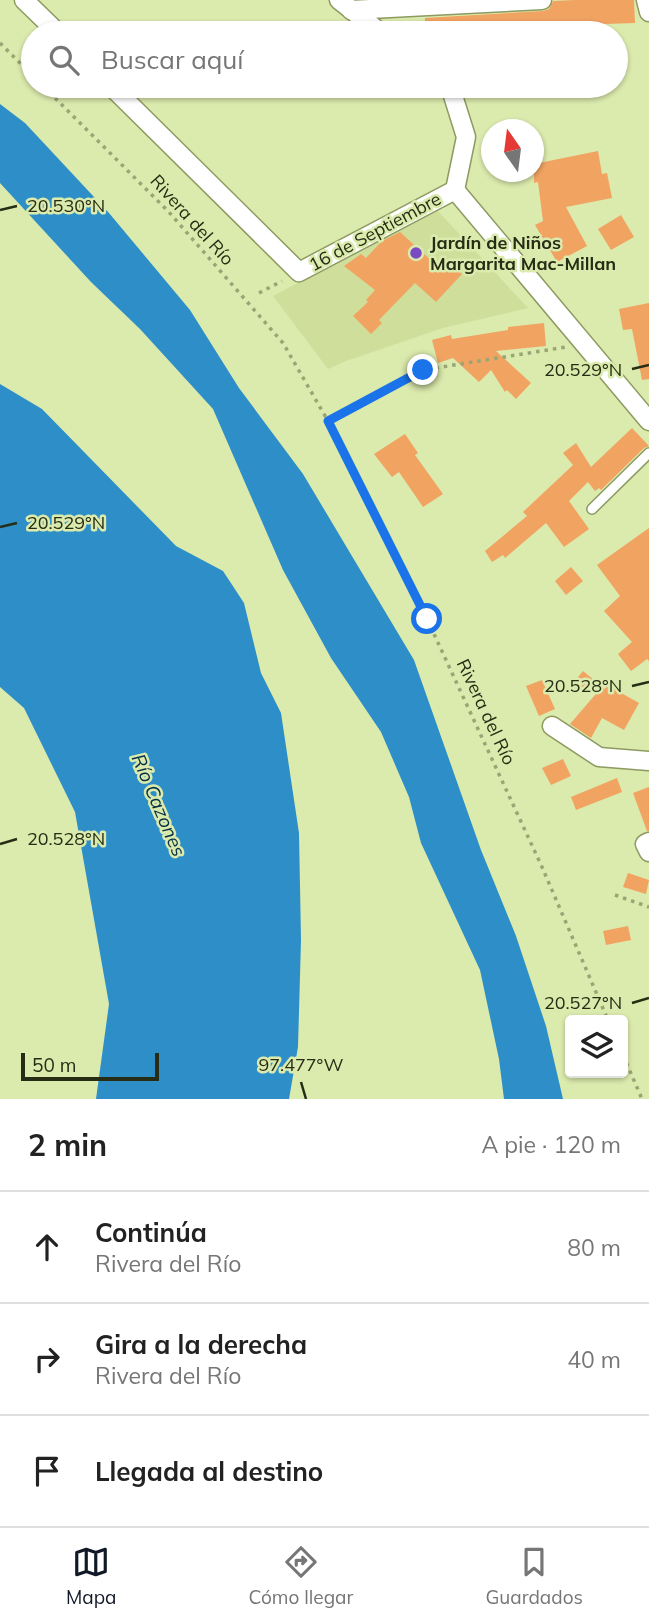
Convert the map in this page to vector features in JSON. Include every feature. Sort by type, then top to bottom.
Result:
[{"type":"street","points":[[24,0],[46,21]]},
{"type":"street","points":[[345,5],[542,0]]},
{"type":"street","points":[[646,0],[649,12]]},
{"type":"street","points":[[345,5],[366,21]]},
{"type":"street","name":"16 de Septiembre","points":[[123,98],[299,272],[455,190],[649,421]]},
{"type":"street","points":[[454,98],[466,137],[455,190]]},
{"type":"street","points":[[552,726],[599,757],[645,757]]},
{"type":"lane","points":[[592,509],[649,453]]},
{"type":"path","points":[[0,43],[21,64]]},
{"type":"path","name":"Rivera del Río","points":[[55,98],[167,211],[283,343],[328,421],[433,632],[542,867],[606,1015]]},
{"type":"path","points":[[259,293],[299,272]]},
{"type":"path","points":[[328,421],[423,370],[585,343]]},
{"type":"path","points":[[615,895],[649,907]]},
{"type":"path","points":[[628,1067],[642,1099]]},
{"type":"shaded area","name":"Jardín de Niños Margarita Mac-Millan","points":[[437,210],[528,308],[443,328],[328,369],[273,296]]},
{"type":"water","points":[[0,104],[25,123],[109,213],[190,310],[239,388],[303,474],[414,660],[481,850],[516,936],[546,1026],[563,1099],[504,1099],[499,1059],[480,970],[421,843],[409,797],[381,732],[331,658],[283,570],[213,409],[0,183]]},
{"type":"water","name":"Río Cazones","points":[[0,384],[42,409],[176,546],[223,571],[244,603],[261,673],[281,713],[299,833],[301,940],[298,1047],[289,1099],[96,1099],[109,1004],[75,812],[24,708],[0,687]]},
{"type":"building","points":[[634,0],[635,23],[425,21],[425,18],[543,11],[549,9],[553,1]]},
{"type":"building","points":[[598,151],[602,174],[607,173],[612,198],[566,207],[587,246],[557,262],[535,225],[543,221],[538,182],[544,182],[544,162]]},
{"type":"building","points":[[621,215],[634,237],[611,250],[598,229]]},
{"type":"building","points":[[400,232],[435,264],[442,256],[462,274],[436,302],[415,283],[379,320],[382,323],[371,334],[353,316],[368,302],[366,300],[375,290],[344,266],[361,254],[366,258],[382,241]]},
{"type":"building","points":[[649,303],[649,379],[642,380],[632,329],[623,330],[619,309]]},
{"type":"building","points":[[544,323],[546,346],[496,351],[531,383],[516,399],[507,390],[505,392],[491,370],[479,382],[453,358],[438,363],[432,340]]},
{"type":"building","points":[[632,428],[649,446],[601,490],[599,488],[595,491],[588,482],[569,501],[589,529],[564,547],[546,523],[505,558],[503,555],[492,562],[485,551],[527,516],[523,512],[573,465],[563,453],[576,443],[591,467]]},
{"type":"building","points":[[405,434],[418,453],[415,455],[443,494],[423,507],[399,472],[392,477],[374,454]]},
{"type":"building","points":[[649,528],[649,661],[647,659],[631,671],[618,654],[632,642],[604,611],[620,596],[597,565]]},
{"type":"building","points":[[571,567],[583,581],[566,595],[555,581]]},
{"type":"building","points":[[583,671],[605,689],[607,685],[639,703],[624,730],[602,718],[591,738],[570,724],[601,688],[588,694],[574,682]]},
{"type":"building","points":[[542,680],[555,709],[539,716],[526,686]]},
{"type":"building","points":[[563,759],[571,776],[551,785],[542,768]]},
{"type":"building","points":[[617,778],[622,792],[576,810],[571,797]]},
{"type":"building","points":[[649,787],[649,831],[647,831],[633,793]]},
{"type":"building","points":[[628,873],[649,880],[646,894],[623,887]]},
{"type":"building","points":[[628,926],[631,940],[606,945],[603,931]]},
{"type":"place","name":"Jardín de Niños Margarita Mac-Millan","points":[[416,253]]},
{"type":"route","points":[[423,370],[328,421],[427,619]]}]
